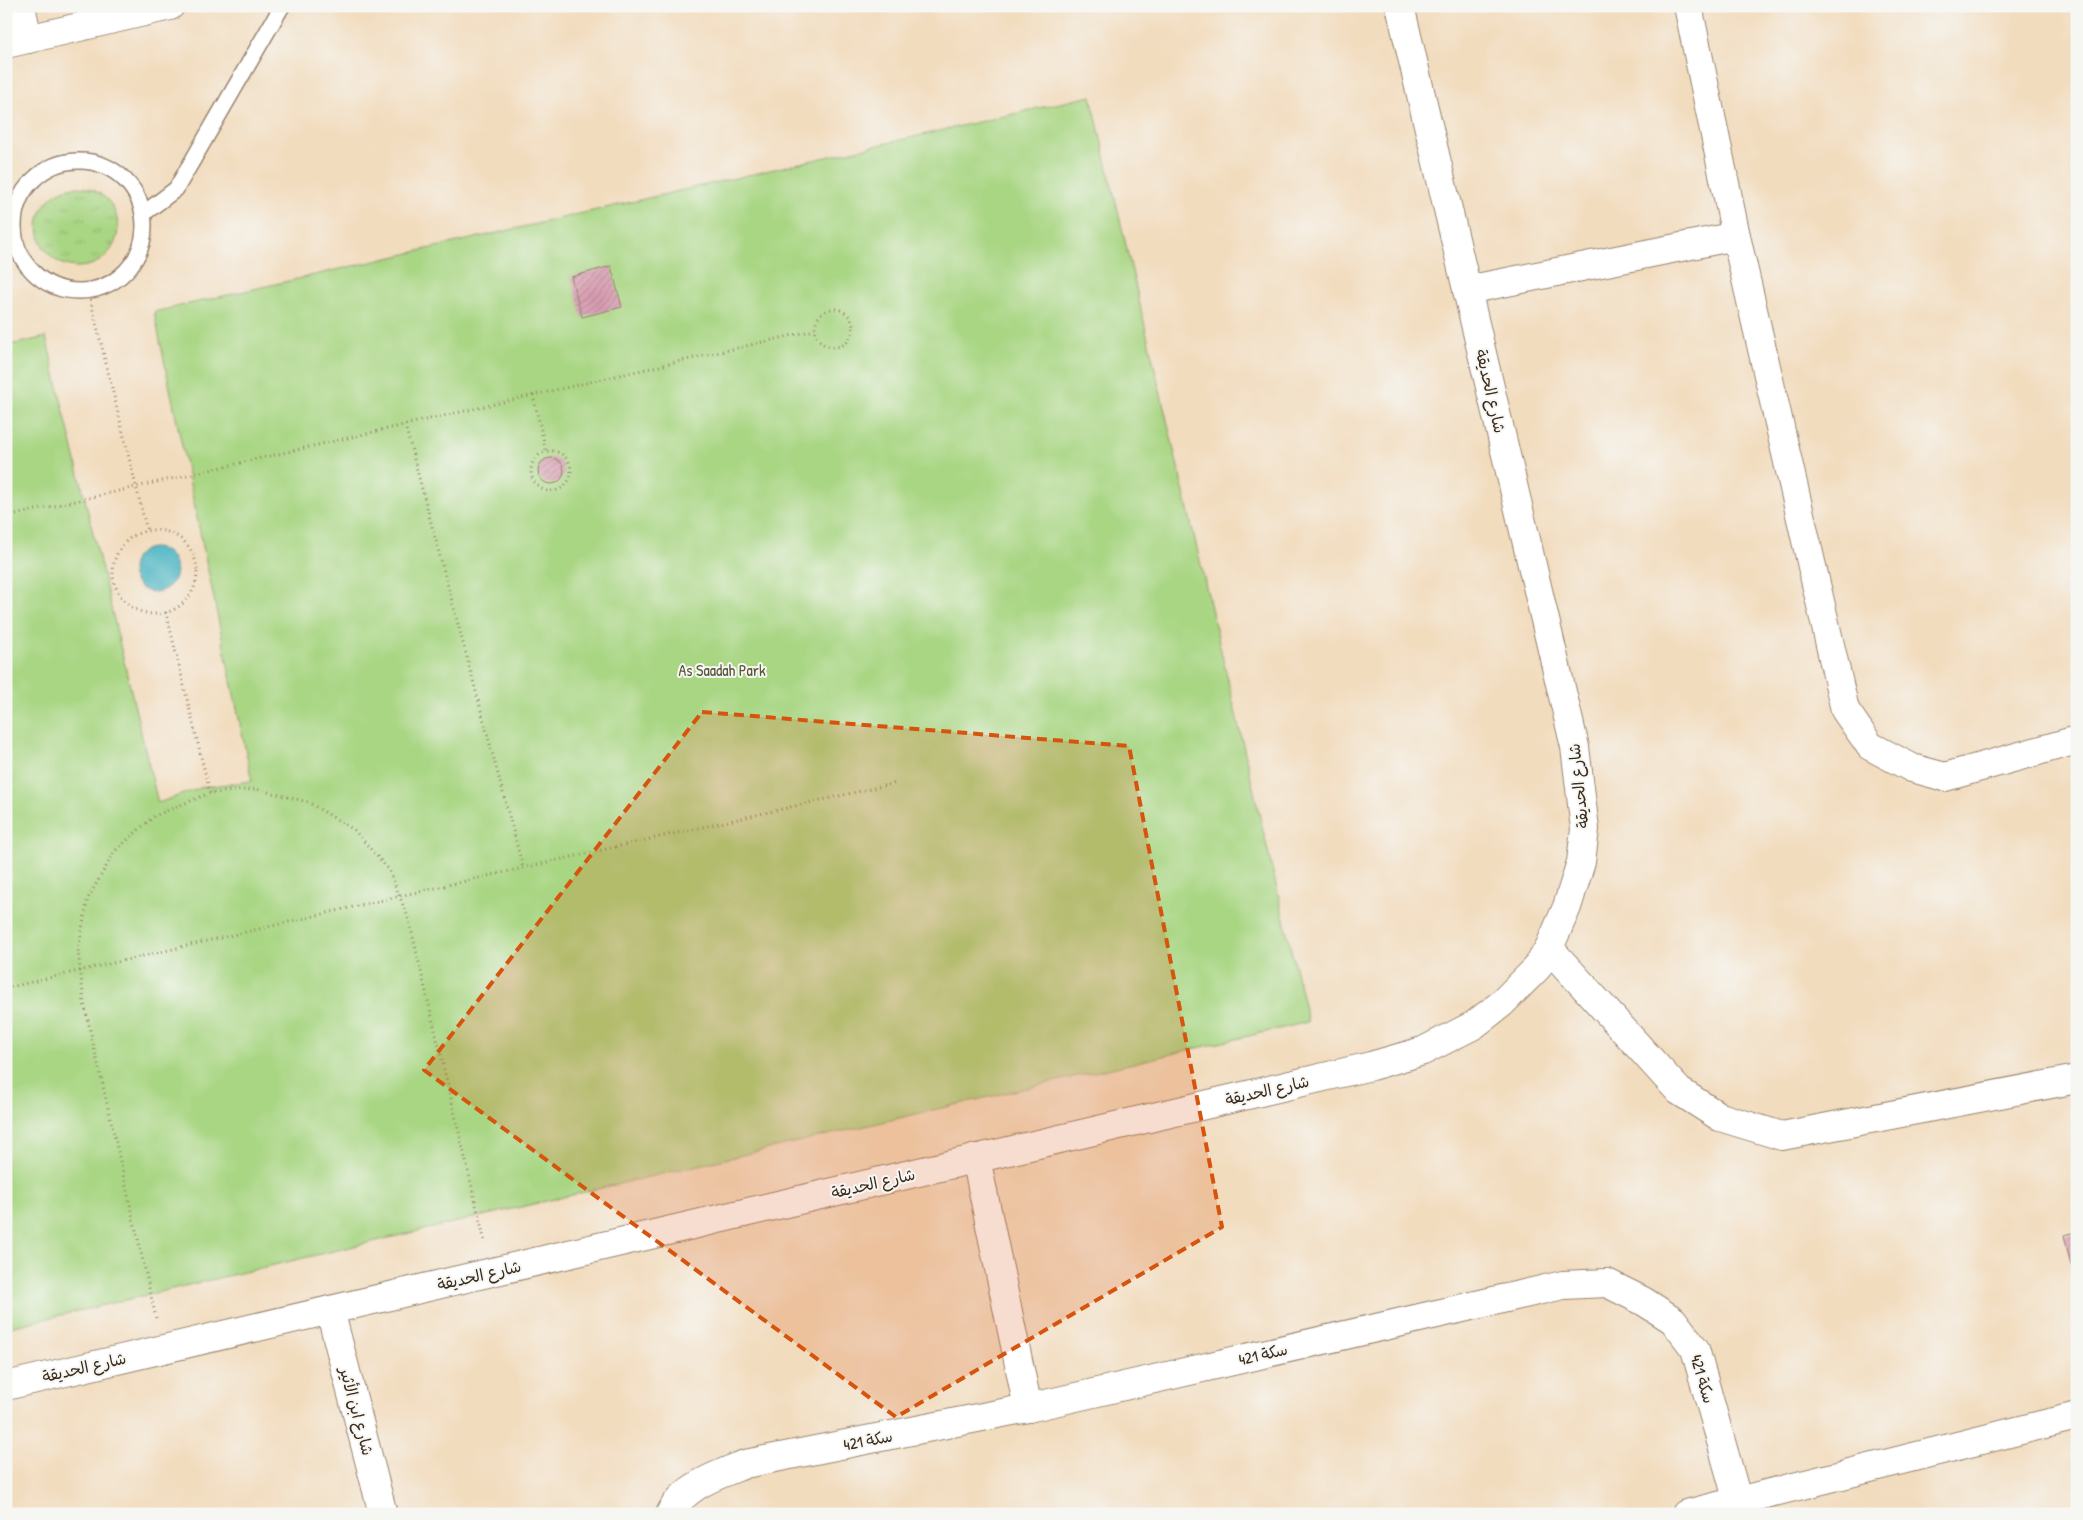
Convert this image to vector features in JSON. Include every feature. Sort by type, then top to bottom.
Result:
[{"type":"street","points":[[21,6],[17,42],[170,6]]},
{"type":"street","name":"شارع الحديقة","points":[[6,1386],[1371,1066],[1423,1051],[1474,1024],[1501,1004],[1537,968],[1549,948],[1567,907],[1581,862],[1585,829],[1575,747],[1400,6]]},
{"type":"street","points":[[1688,6],[1736,236],[1845,710],[1870,746],[1912,768],[1945,777],[2076,745]]},
{"type":"street","points":[[1467,290],[1736,236]]},
{"type":"street","points":[[1549,948],[1679,1091],[1720,1117],[1782,1136],[2077,1079]]},
{"type":"street","points":[[976,1158],[1028,1408]]},
{"type":"street","name":"سكة 421","points":[[670,1514],[676,1501],[707,1480],[745,1464],[1028,1408],[1563,1285],[1607,1283],[1644,1301],[1673,1320],[1695,1349],[1738,1502]]},
{"type":"street","name":"شارع ابن الأثير","points":[[330,1310],[383,1514]]},
{"type":"street","points":[[1686,1514],[2077,1416]]},
{"type":"lane","points":[[143,214],[176,190],[282,6]]},
{"type":"lane","points":[[84,160],[105,165],[122,177],[131,188],[143,214],[144,234],[138,255],[120,276],[108,284],[88,290],[66,290],[46,282],[29,267],[12,247],[17,205],[27,186],[43,171],[63,162],[84,160]]},
{"type":"path","points":[[88,290],[147,531]]},
{"type":"path","points":[[833,309],[845,313],[852,323],[851,335],[848,340],[837,346],[825,345],[816,336],[815,330],[817,318],[827,310],[833,309]]},
{"type":"path","points":[[6,517],[815,330]]},
{"type":"path","points":[[533,395],[546,450]]},
{"type":"path","points":[[405,425],[523,868]]},
{"type":"path","points":[[546,450],[552,450],[565,456],[571,467],[569,480],[564,486],[552,491],[539,487],[531,476],[530,469],[535,457],[546,450]]},
{"type":"path","points":[[159,530],[172,534],[183,541],[192,552],[196,564],[197,578],[192,592],[184,603],[166,612],[158,614],[144,612],[131,606],[121,596],[115,583],[116,556],[123,545],[133,536],[147,531],[159,530]]},
{"type":"path","points":[[166,612],[210,793]]},
{"type":"path","points":[[6,988],[400,896],[896,784]]},
{"type":"path","points":[[163,1349],[84,1003],[78,950],[88,898],[115,852],[154,816],[210,793],[256,789],[308,802],[354,830],[389,870],[409,920],[493,1272]]},
{"type":"highlighted area","points":[[702,712],[1129,746],[1222,1227],[896,1417],[424,1070]]},
{"type":"green space","name":"As Saadah Park","points":[[1091,96],[1308,1022],[6,1328],[6,346],[46,337],[158,803],[203,787],[252,781],[154,312]]},
{"type":"green space","points":[[78,187],[100,194],[106,199],[117,219],[118,227],[111,249],[106,255],[86,266],[78,267],[56,260],[50,255],[39,235],[38,227],[45,205],[50,199],[70,188]]},
{"type":"water","points":[[158,548],[170,554],[175,561],[175,579],[170,586],[163,591],[150,592],[138,586],[133,579],[132,566],[138,554],[145,549]]},
{"type":"building","points":[[611,266],[622,307],[582,317],[571,277]]},
{"type":"building","points":[[551,458],[560,462],[564,471],[560,480],[551,484],[542,480],[538,471],[542,462]]},
{"type":"building","points":[[2077,1232],[2077,1285],[2076,1285],[2064,1235]]}]
